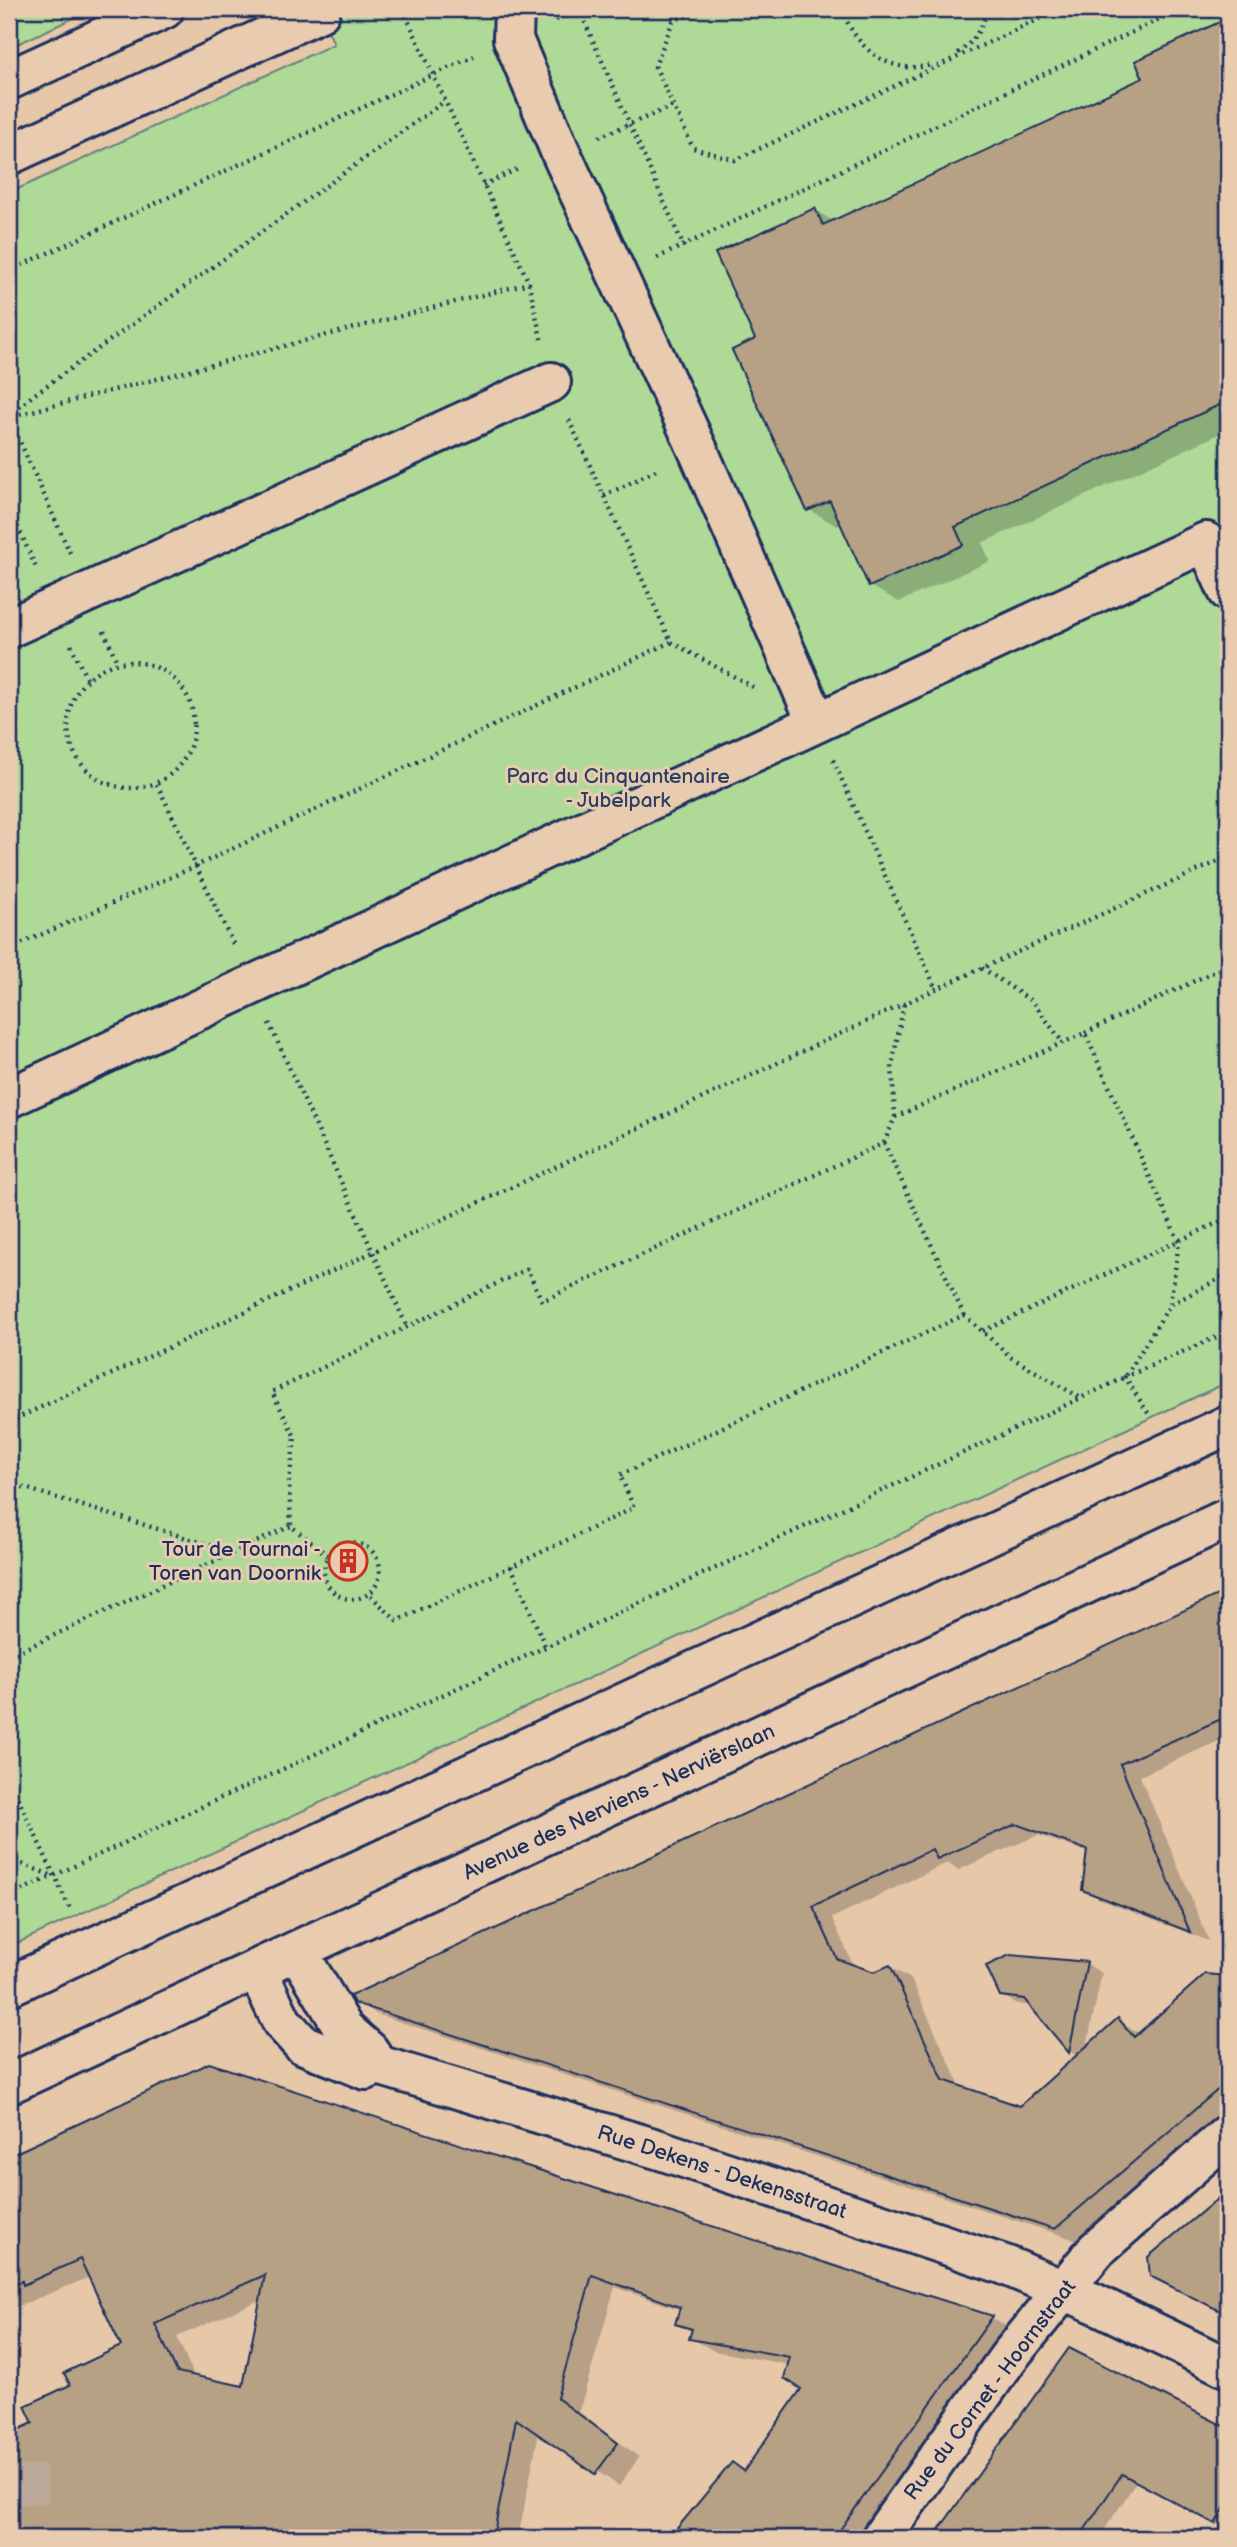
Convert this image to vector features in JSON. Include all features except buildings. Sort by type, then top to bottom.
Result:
[{"type":"main road","points":[[9,80],[164,9]]},
{"type":"main road","points":[[9,155],[320,12]]},
{"type":"main road","points":[[513,24],[617,275],[698,448],[816,721]]},
{"type":"main road","points":[[9,628],[86,590],[551,382]]},
{"type":"main road","points":[[9,1098],[1206,542],[1228,591]]},
{"type":"main road","points":[[9,1986],[1228,1424]]},
{"type":"main road","name":"Avenue des Nerviens - Nerviërslaan","points":[[9,2084],[1228,1518]]},
{"type":"main road","points":[[298,1952],[344,2029],[369,2051],[378,2065]]},
{"type":"main road","name":"Rue Dekens - Dekensstraat","points":[[257,1970],[282,2022],[302,2044],[366,2070],[378,2065],[657,2149],[1005,2265],[1228,2368]]},
{"type":"main road","name":"Rue du Cornet - Hoornstraat","points":[[881,2538],[1008,2358],[1063,2290],[1115,2230],[1228,2133]]},
{"type":"path","points":[[580,9],[577,10],[684,247]]},
{"type":"path","points":[[699,9],[673,21],[655,66],[693,148],[735,160],[1061,9]]},
{"type":"path","points":[[842,9],[849,28],[863,47],[882,60],[904,67],[927,66],[950,59],[969,45],[983,25],[988,9]]},
{"type":"path","points":[[617,275],[684,247],[1181,9]]},
{"type":"path","points":[[9,271],[513,24]]},
{"type":"path","points":[[9,417],[32,396],[445,101]]},
{"type":"path","points":[[631,125],[673,106]]},
{"type":"path","points":[[483,185],[530,163]]},
{"type":"path","points":[[9,417],[529,283]]},
{"type":"path","points":[[9,417],[117,662]]},
{"type":"path","points":[[604,496],[668,464]]},
{"type":"path","points":[[9,949],[196,866],[671,642]]},
{"type":"path","points":[[117,662],[147,663],[173,676],[190,699],[195,727],[188,755],[158,784],[143,789],[114,787],[89,774],[72,751],[66,723],[74,695],[93,673],[117,662]]},
{"type":"path","points":[[816,721],[936,989]]},
{"type":"path","points":[[158,784],[407,1327]]},
{"type":"path","points":[[9,1422],[936,989],[1228,857]]},
{"type":"path","points":[[895,1117],[1063,1043],[1228,965]]},
{"type":"path","points":[[982,968],[1033,1002],[1063,1043]]},
{"type":"path","points":[[328,1556],[291,1526],[289,1481],[295,1437],[272,1392],[527,1269],[542,1301],[884,1143],[895,1117],[892,1065],[904,1004]]},
{"type":"path","points":[[1086,1032],[1179,1242],[1170,1305],[1125,1377]]},
{"type":"path","points":[[884,1143],[964,1315],[1012,1358],[1081,1398]]},
{"type":"path","points":[[983,1331],[1228,1218]]},
{"type":"path","points":[[1170,1305],[1228,1274]]},
{"type":"path","points":[[368,1593],[397,1621],[634,1508],[620,1475],[964,1315]]},
{"type":"path","points":[[9,1896],[1125,1377],[1228,1332]]},
{"type":"path","points":[[1125,1377],[1151,1418]]},
{"type":"path","points":[[9,1483],[232,1552]]},
{"type":"path","points":[[9,1656],[291,1526]]},
{"type":"path","points":[[342,1544],[361,1544],[369,1548],[379,1564],[377,1583],[368,1593],[346,1598],[331,1589],[324,1573],[328,1556],[342,1544]]},
{"type":"path","points":[[511,1566],[545,1646]]},
{"type":"path","points":[[9,1779],[64,1898]]},
{"type":"path","points":[[9,1859],[53,1876]]},
{"type":"green space","points":[[9,9],[93,9],[9,48]]},
{"type":"green space","name":"Parc du Cinquantenaire - Jubelpark","points":[[318,9],[1228,9],[1228,1382],[9,1947],[9,193],[334,44]]},
{"type":"tunnel","points":[[9,2486],[53,2483]]},
{"type":"place","name":"Tour de Tournai - Toren van Doornik","points":[[348,1561]]}]
